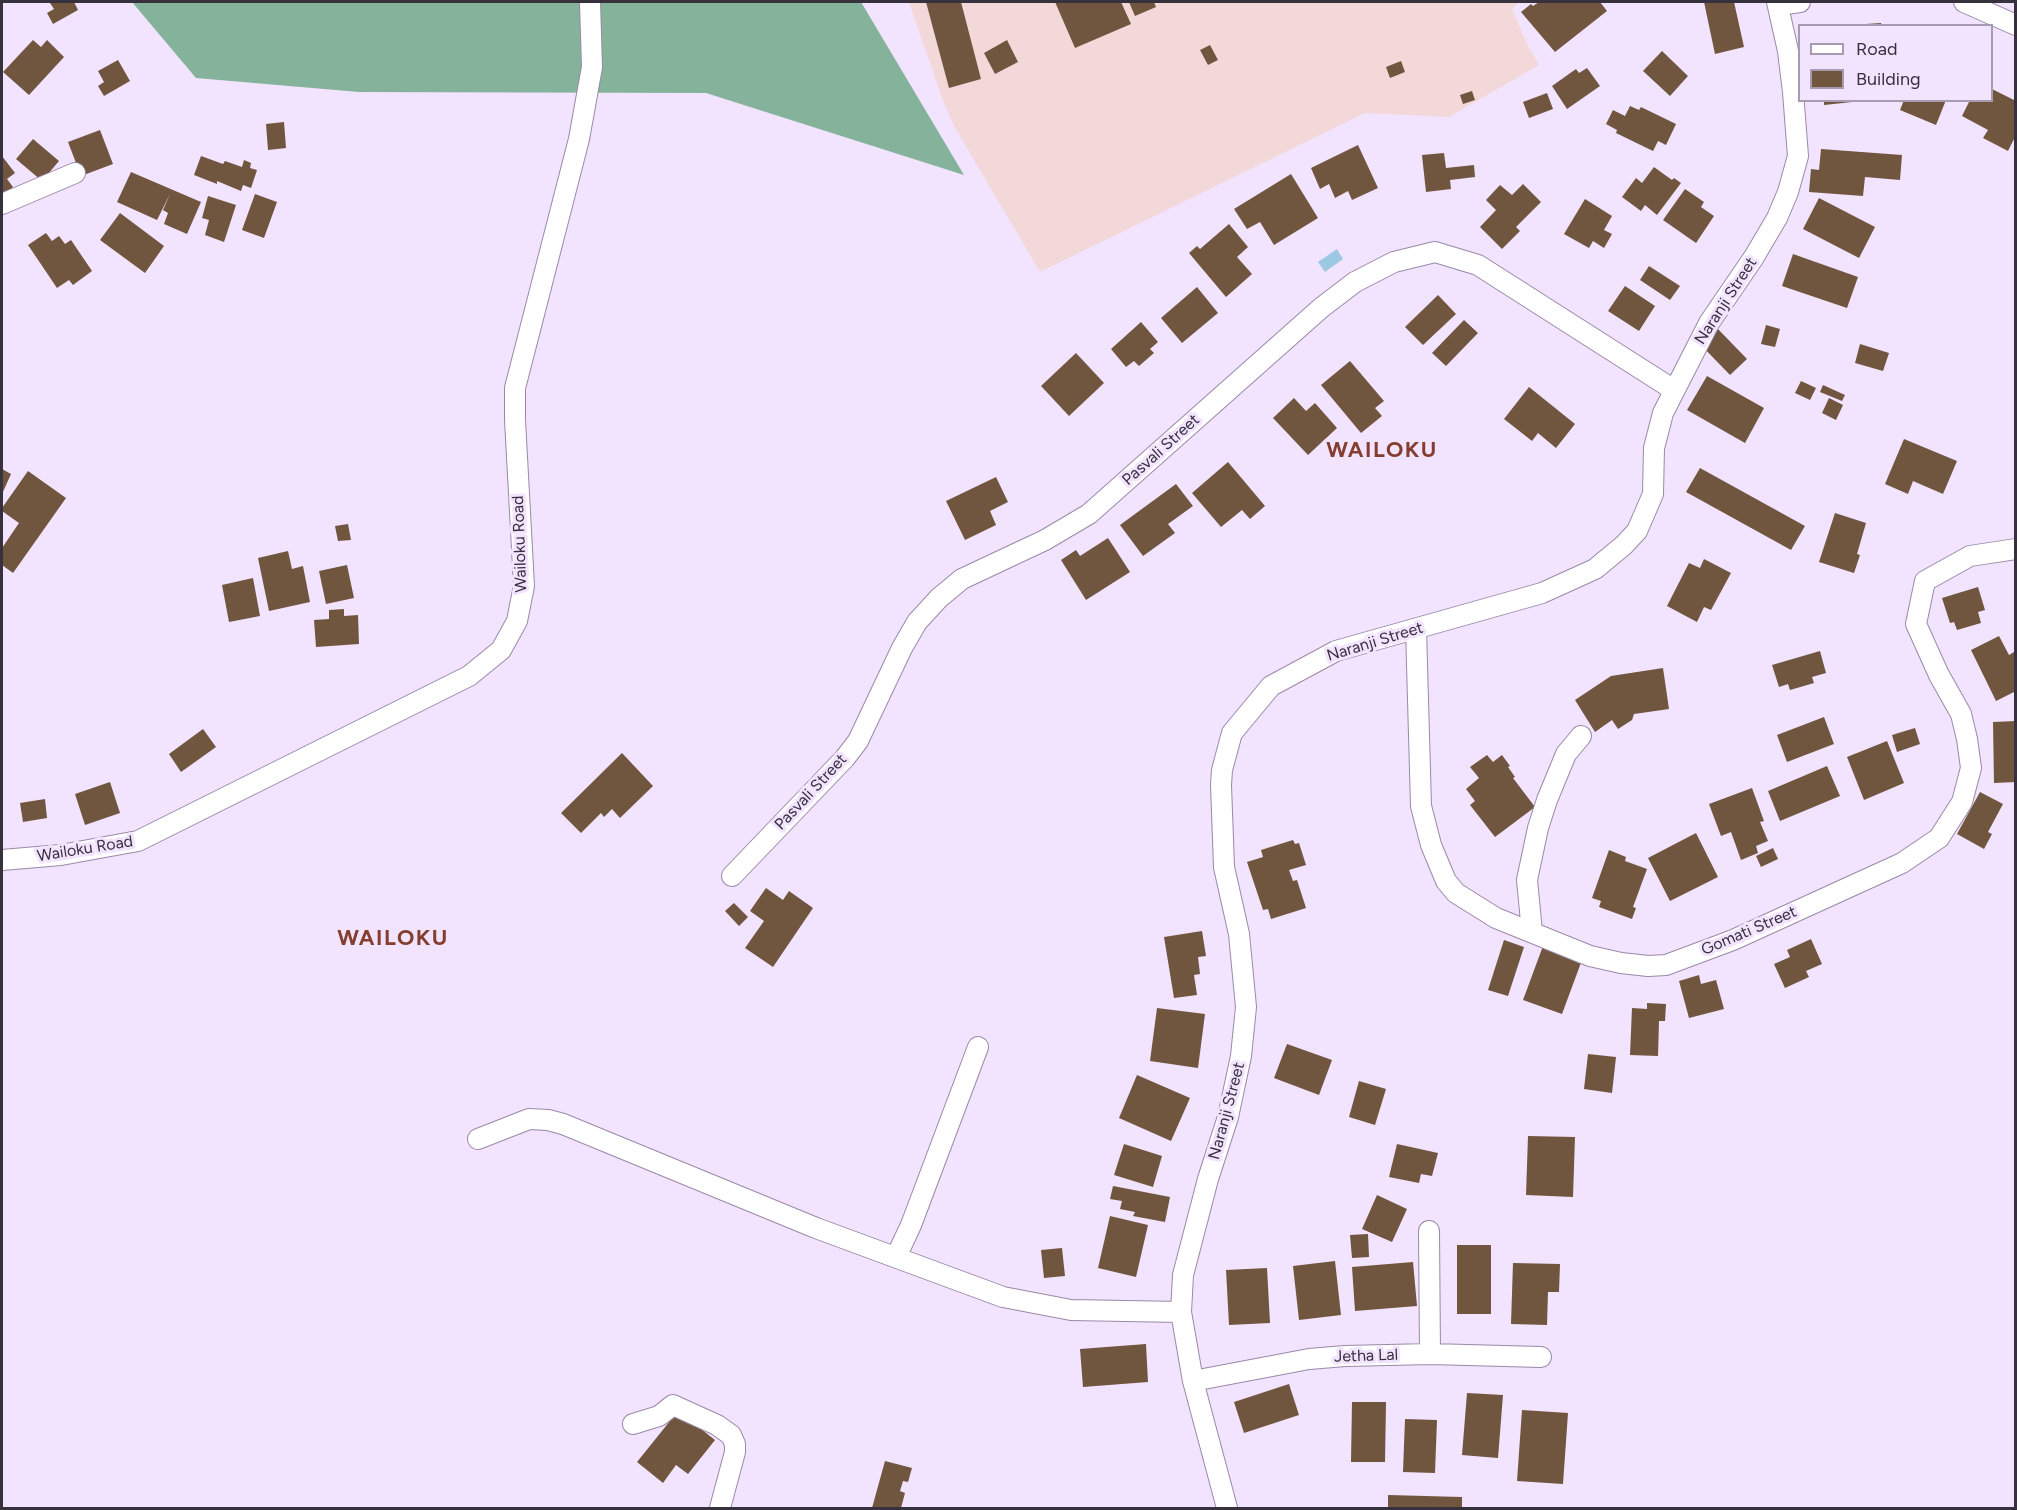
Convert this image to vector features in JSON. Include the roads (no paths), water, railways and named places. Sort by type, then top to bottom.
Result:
[{"type":"street","name":"Wailoku Road","points":[[2,860],[60,855],[138,841],[469,676],[501,650],[517,621],[524,586],[515,388],[579,139],[592,67],[590,2]]},
{"type":"street","points":[[1778,3],[1800,2]]},
{"type":"street","points":[[1964,2],[2016,25]]},
{"type":"street","name":"Naranji Street","points":[[1227,1509],[1193,1381],[1181,1312],[1183,1275],[1208,1179],[1228,1117],[1241,1056],[1246,1007],[1239,934],[1224,867],[1221,785],[1222,770],[1232,734],[1271,686],[1335,651],[1542,593],[1594,569],[1624,545],[1637,531],[1653,494],[1654,448],[1662,413],[1709,323],[1754,257],[1777,218],[1788,192],[1798,156],[1788,51],[1778,3]]},
{"type":"street","points":[[2,204],[75,173]]},
{"type":"street","name":"Pasvali Street","points":[[732,876],[845,758],[858,741],[916,622],[939,598],[962,579],[1045,540],[1089,514],[1321,308],[1356,282],[1394,262],[1436,252],[1478,265],[1674,390]]},
{"type":"street","name":"Gomati Street","points":[[1416,629],[1421,806],[1431,845],[1446,881],[1456,893],[1496,918],[1590,957],[1630,964],[1666,965],[1733,940],[1902,863],[1939,838],[1962,802],[1971,768],[1961,714],[1939,675],[1916,624],[1925,581],[1970,556],[2016,549]]},
{"type":"street","points":[[1532,932],[1527,880],[1538,828],[1566,754],[1581,736]]},
{"type":"street","points":[[896,1257],[911,1225],[978,1047]]},
{"type":"street","points":[[478,1139],[529,1119],[548,1120],[563,1124],[805,1223],[1003,1297],[1071,1310],[1181,1312]]},
{"type":"street","points":[[1429,1232],[1430,1354]]},
{"type":"street","name":"Jetha Lal","points":[[1193,1381],[1309,1359],[1345,1356],[1430,1354],[1541,1358]]},
{"type":"street","points":[[633,1424],[659,1416],[673,1405],[717,1425],[731,1435],[735,1444],[735,1452],[720,1509]]},
{"type":"water","points":[[1337,249],[1343,259],[1325,272],[1318,262]]},
{"type":"district","name":"WAILOKU","points":[[1382,451]]},
{"type":"district","name":"WAILOKU","points":[[393,939]]}]
